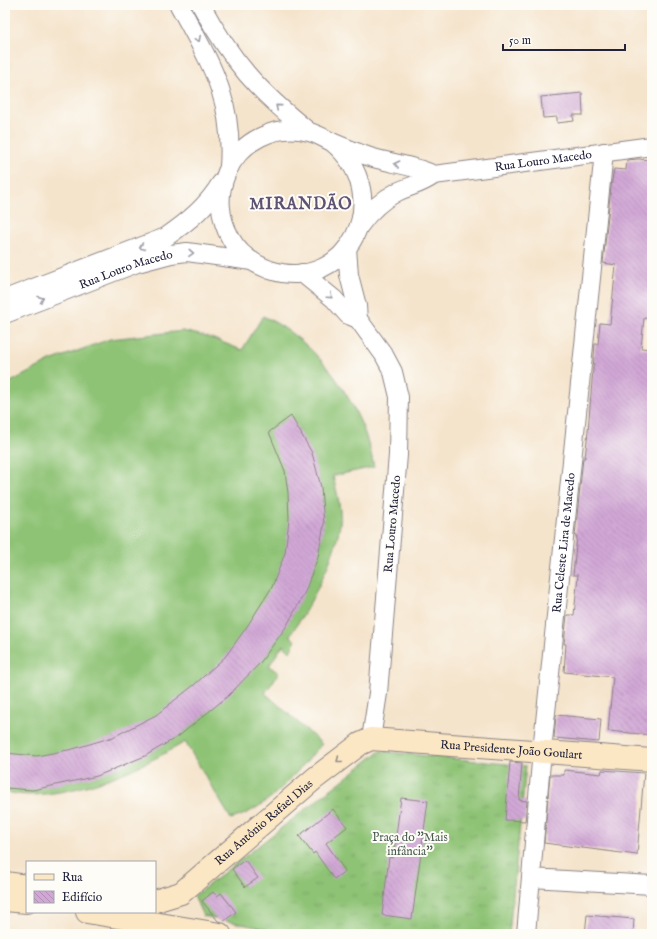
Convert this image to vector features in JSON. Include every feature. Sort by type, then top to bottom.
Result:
[{"type":"street","points":[[180,5],[215,72],[222,92],[230,130],[227,173]]},
{"type":"street","points":[[201,5],[228,52],[249,79],[275,105],[308,132],[375,158],[419,168],[434,175]]},
{"type":"street","points":[[308,132],[282,130],[257,139],[237,156],[227,173],[221,192],[222,218],[233,242],[252,261],[276,272],[302,273],[327,265],[347,248],[360,225],[364,198],[358,173],[343,151],[332,142]]},
{"type":"street","name":"Rua Louro Macedo","points":[[360,225],[368,214],[398,191],[422,184],[434,175],[652,146]]},
{"type":"street","name":"Rua Celeste Lira de Macedo","points":[[526,934],[542,752],[604,152]]},
{"type":"street","name":"Rua Louro Macedo","points":[[5,299],[166,237],[190,221],[210,200],[227,173]]},
{"type":"street","name":"Rua Louro Macedo","points":[[347,248],[349,275],[357,306],[358,319],[368,335],[384,355],[393,372],[399,397],[398,455],[378,693],[371,739]]},
{"type":"street","name":"Rua Louro Macedo","points":[[5,314],[137,263],[171,254],[188,252],[252,261]]},
{"type":"street","name":"Rua Louro Macedo","points":[[302,273],[334,299],[348,315],[358,319]]},
{"type":"street","name":"Rua Presidente João Goulart","points":[[371,739],[652,760]]},
{"type":"street","name":"Rua Antônio Rafael Dias","points":[[156,901],[180,893],[314,779],[360,744],[371,739]]},
{"type":"street","points":[[531,878],[652,885]]},
{"type":"street","points":[[180,893],[174,911],[187,928]]},
{"type":"street","points":[[91,913],[161,929],[187,928],[220,934]]},
{"type":"green space","points":[[263,316],[284,328],[303,342],[336,378],[360,421],[374,467],[333,476],[339,503],[340,517],[336,543],[326,571],[312,599],[290,635],[295,641],[290,652],[283,645],[269,666],[279,673],[265,693],[322,744],[292,777],[270,798],[245,814],[231,819],[185,742],[149,762],[90,785],[49,794],[26,795],[5,792],[5,385],[50,361],[110,339],[183,331],[211,338],[242,350]]},
{"type":"green space","name":"Praça do ''Mais infância''","points":[[380,751],[526,766],[509,934],[290,934],[203,916],[194,896]]},
{"type":"building","points":[[582,93],[583,115],[573,115],[574,121],[557,123],[557,117],[543,118],[541,97]]},
{"type":"building","points":[[627,160],[652,160],[652,319],[644,318],[641,348],[652,349],[652,735],[608,731],[613,677],[564,672],[566,644],[564,644],[567,615],[574,615],[578,575],[573,575],[577,536],[575,536],[583,458],[585,458],[588,431],[595,344],[598,344],[600,323],[610,324],[616,265],[603,263],[611,187],[614,169],[626,170]]},
{"type":"building","points":[[291,416],[312,453],[321,487],[324,524],[318,557],[305,592],[286,627],[260,663],[228,696],[179,736],[145,756],[97,776],[33,790],[5,788],[5,753],[37,756],[73,749],[113,737],[156,715],[194,685],[225,657],[246,628],[272,587],[285,553],[289,520],[288,493],[285,471],[269,432]]},
{"type":"building","points":[[556,715],[601,719],[599,742],[554,738]]},
{"type":"building","points":[[510,762],[522,763],[519,800],[527,801],[525,821],[505,820]]},
{"type":"building","points":[[564,770],[601,774],[602,770],[644,773],[637,855],[544,843],[550,775],[564,775]]},
{"type":"building","points":[[401,798],[428,801],[412,919],[382,915],[389,857],[393,858]]},
{"type":"building","points":[[333,809],[347,827],[326,843],[345,871],[334,879],[315,852],[313,854],[299,836]]},
{"type":"building","points":[[245,860],[258,878],[245,887],[232,869]]},
{"type":"building","points":[[213,892],[217,896],[221,893],[236,912],[223,922],[218,921],[202,901]]},
{"type":"building","points":[[587,915],[634,919],[633,934],[585,934]]},
{"type":"district","name":"MIRANDÃO","points":[[301,203]]}]
